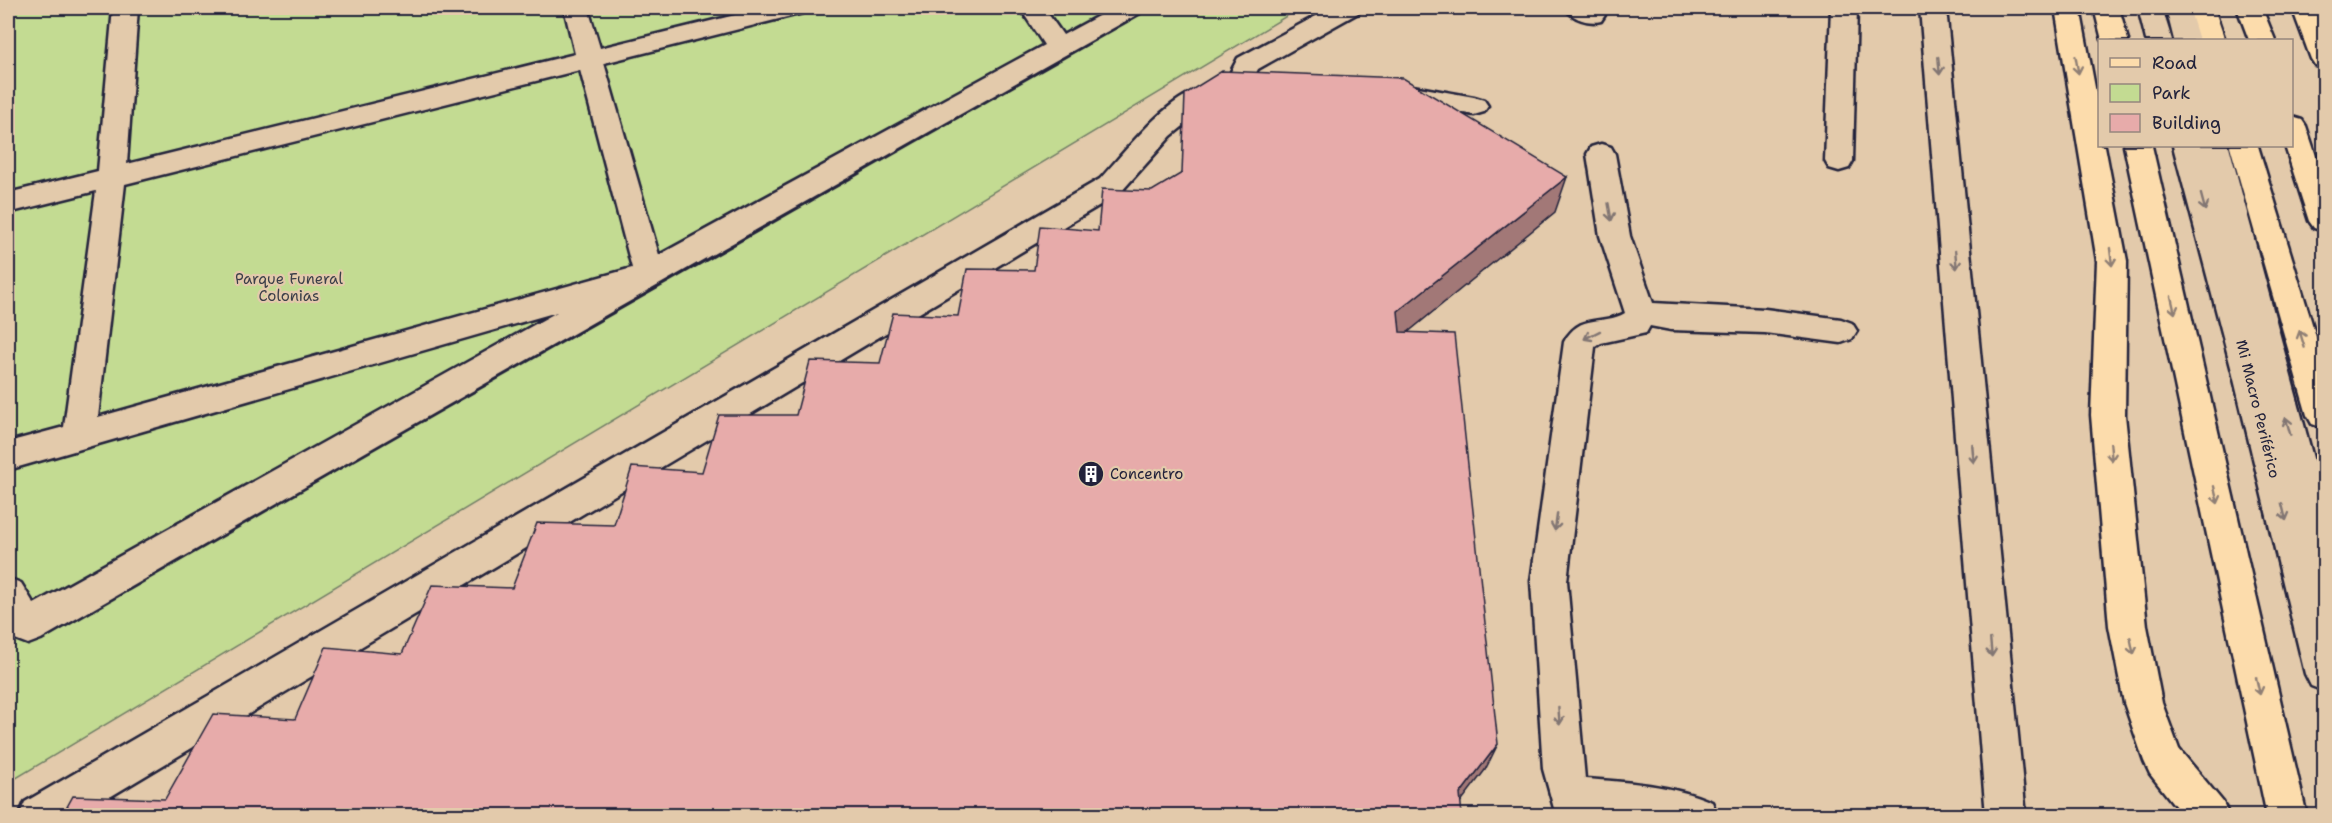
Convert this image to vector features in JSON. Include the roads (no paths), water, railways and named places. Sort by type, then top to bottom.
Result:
[{"type":"main road","points":[[2067,8],[2112,261],[2108,415],[2128,626],[2143,703],[2164,761],[2209,816]]},
{"type":"main road","points":[[2107,8],[2115,39]]},
{"type":"main road","points":[[2202,8],[2212,39]]},
{"type":"main road","points":[[2250,8],[2262,39]]},
{"type":"main road","points":[[2305,8],[2325,59]]},
{"type":"main road","points":[[2293,129],[2325,221]]},
{"type":"main road","points":[[2138,147],[2287,816]]},
{"type":"main road","points":[[2244,147],[2325,415]]},
{"type":"street","points":[[79,436],[112,177],[125,8]]},
{"type":"street","points":[[576,8],[649,274]]},
{"type":"street","points":[[8,203],[794,8]]},
{"type":"street","points":[[1032,8],[1059,49]]},
{"type":"street","points":[[8,594],[28,627],[649,274],[1131,8]]},
{"type":"street","points":[[1239,108],[1237,85],[1247,64],[1349,8]]},
{"type":"street","points":[[1839,161],[1844,8]]},
{"type":"street","points":[[1933,8],[2006,816]]},
{"type":"street","points":[[2150,8],[2159,39]]},
{"type":"street","points":[[2178,8],[2187,39]]},
{"type":"street","points":[[1366,90],[1389,91],[1474,106]]},
{"type":"street","points":[[39,816],[1110,186],[1161,129],[1199,99]]},
{"type":"street","name":"Mi Macro Periférico","points":[[2187,147],[2248,371],[2325,674]]},
{"type":"street","name":"Mi Macro Periférico","points":[[2215,147],[2325,564]]},
{"type":"street","points":[[1600,154],[1615,236],[1641,313],[1635,324],[1592,332],[1580,342],[1549,581],[1563,770],[1561,807],[1640,803],[1698,816]]},
{"type":"street","points":[[8,456],[649,274]]},
{"type":"street","points":[[1641,313],[1671,318],[1765,321],[1840,331]]},
{"type":"place","name":"Concentro","points":[[1091,474]]},
{"type":"park label","name":"Parque Funeral Colonias","points":[[289,288]]}]
